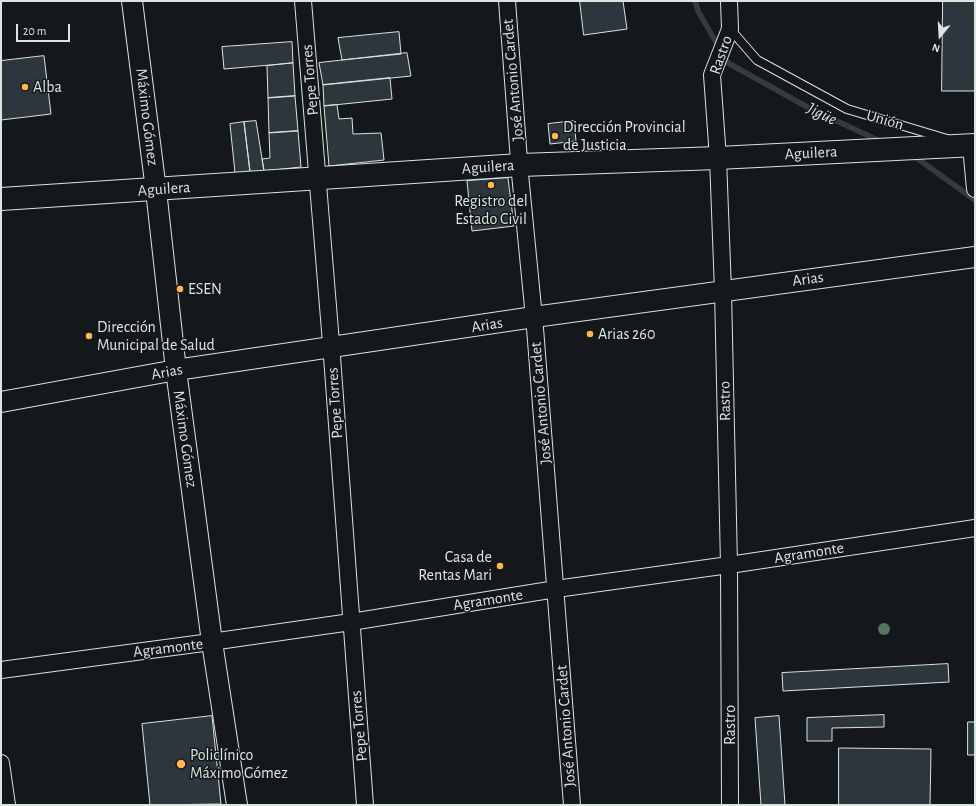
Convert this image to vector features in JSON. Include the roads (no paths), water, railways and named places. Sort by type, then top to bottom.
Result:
[{"type":"main road","name":"Aguilera","points":[[1,199],[520,165],[718,158],[973,146]]},
{"type":"street","name":"Máximo Gómez","points":[[132,1],[156,190],[176,370],[212,642],[236,805]]},
{"type":"street","name":"Pepe Torres","points":[[303,1],[332,348],[351,622],[366,805]]},
{"type":"street","name":"José Antonio Cardet","points":[[507,1],[556,589],[572,805]]},
{"type":"street","name":"Rastro","points":[[729,1],[730,29],[712,75],[718,158],[723,291],[729,565],[730,805]]},
{"type":"street","points":[[973,146],[975,182]]},
{"type":"street","name":"Arias","points":[[1,402],[176,370],[723,291],[975,257]]},
{"type":"street","name":"Agramonte","points":[[1,670],[351,622],[556,589],[975,528]]},
{"type":"street","points":[[1,763],[7,805]]},
{"type":"lane","name":"Unión","points":[[730,29],[757,60],[847,109],[973,146]]},
{"type":"waterway","name":"Jigüe","points":[[695,1],[698,11],[728,63],[811,109],[882,142]]},
{"type":"waterway","name":"Jigüe","points":[[911,156],[918,159],[975,200]]},
{"type":"place","name":"Alba","points":[[25,87]]},
{"type":"place","name":"Dirección Provincial de Justicia","points":[[555,136]]},
{"type":"place","name":"Registro del Estado Civil","points":[[491,185]]},
{"type":"place","name":"ESEN","points":[[180,289]]},
{"type":"place","name":"Arias 260","points":[[590,334]]},
{"type":"place","name":"Dirección Municipal de Salud","points":[[89,336]]},
{"type":"place","name":"Casa de Rentas Mari","points":[[500,566]]},
{"type":"place","name":"Policlínico Máximo Gómez","points":[[181,764]]}]
